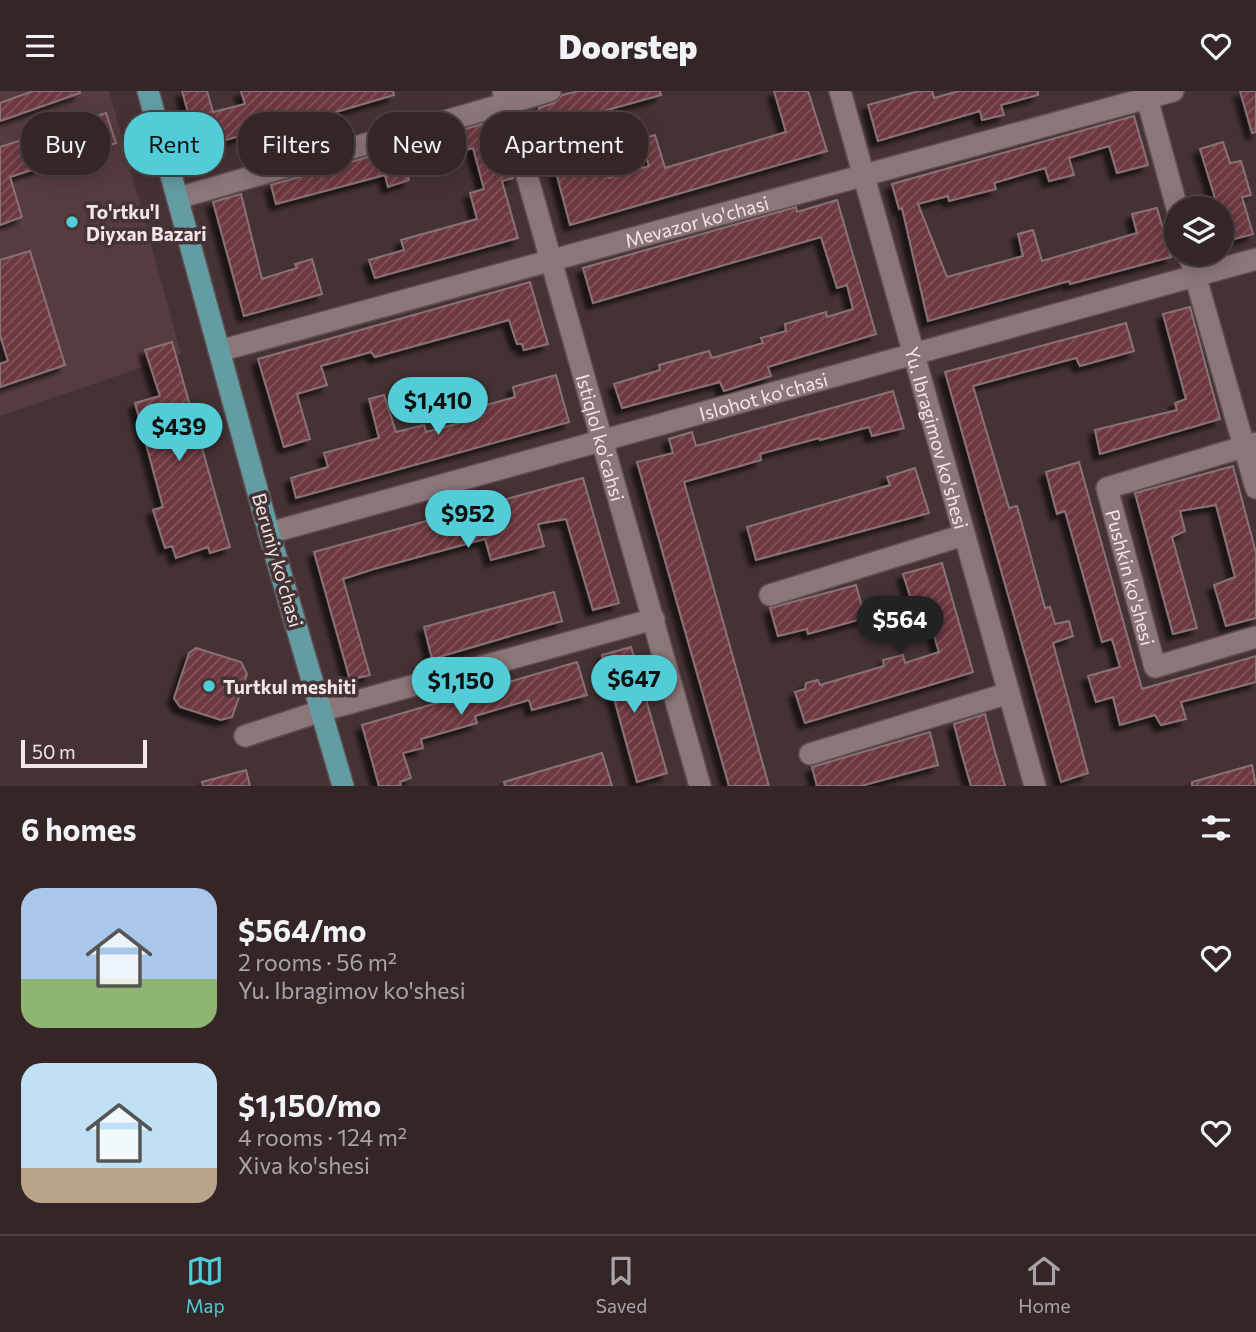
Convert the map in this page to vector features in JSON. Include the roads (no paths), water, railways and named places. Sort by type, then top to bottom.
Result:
[{"type":"main road","name":"Beruniy ko'chasi","points":[[148,91],[269,533],[343,786]]},
{"type":"street","points":[[178,198],[505,97],[550,91]]},
{"type":"street","name":"Yu. Ibragimov ko'shesi","points":[[840,91],[1035,786]]},
{"type":"street","name":"Mevazor ko'chasi","points":[[219,351],[864,176],[1146,95],[1173,91]]},
{"type":"street","points":[[1146,95],[1174,196]]},
{"type":"street","name":"Istiqlol ko'cahsi","points":[[505,97],[701,786]]},
{"type":"street","name":"Islohot ko'chasi","points":[[269,533],[1256,259]]},
{"type":"street","points":[[1192,266],[1250,445],[1256,488]]},
{"type":"street","name":"Pushkin ko'shesi","points":[[1250,445],[1107,488],[1155,667],[1256,637]]},
{"type":"street","points":[[770,595],[964,535]]},
{"type":"street","points":[[245,736],[321,711],[654,619]]},
{"type":"street","points":[[810,754],[1009,692]]},
{"type":"place","name":"To'rtku'l Diyxan Bazari","points":[[72,222]]},
{"type":"place","name":"Turtkul meshiti","points":[[209,686]]}]
